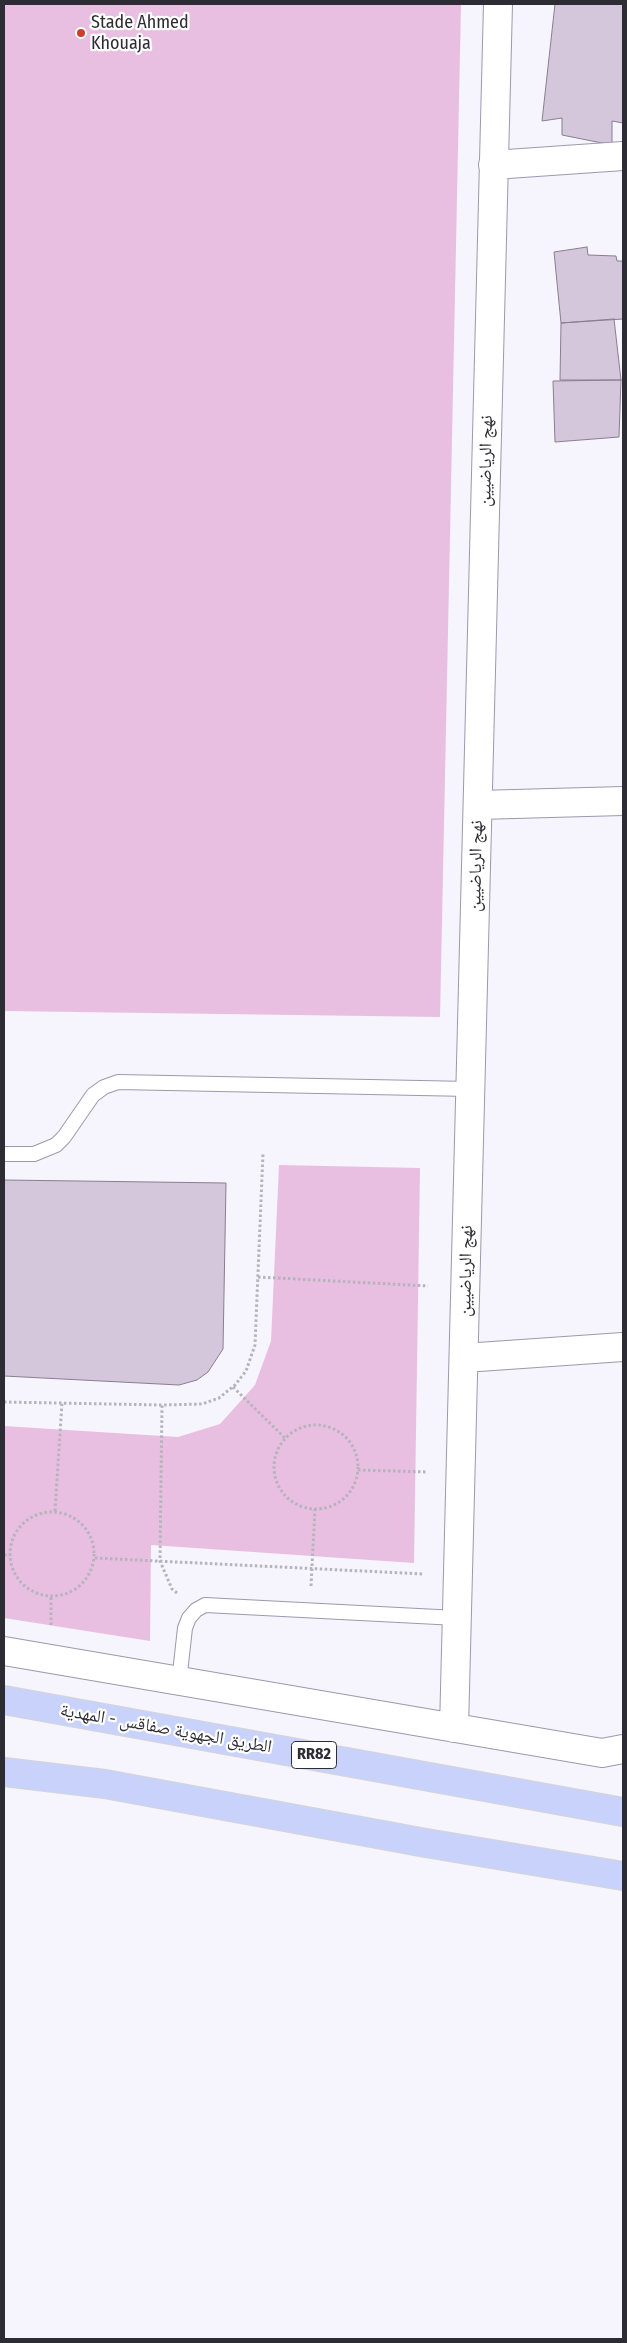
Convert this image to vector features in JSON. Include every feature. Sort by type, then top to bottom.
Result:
[{"type":"main road","name":"الطريق الجهوية صفاقس - المهدية","points":[[4,1700],[623,1812]]},
{"type":"main road","points":[[4,1772],[105,1784],[623,1876]]},
{"type":"street","name":"نهج الرياضيين","points":[[454,1728],[498,4]]},
{"type":"street","points":[[493,165],[623,156]]},
{"type":"street","points":[[478,805],[623,801]]},
{"type":"street","points":[[464,1358],[623,1347]]},
{"type":"street","points":[[4,1651],[602,1753],[623,1749]]},
{"type":"lane","points":[[4,1154],[34,1154],[56,1145],[64,1137],[93,1095],[104,1087],[118,1082],[470,1089]]},
{"type":"lane","points":[[179,1682],[189,1618],[196,1610],[205,1605],[216,1604],[310,1611],[457,1618]]},
{"type":"path","points":[[4,1402],[202,1404],[219,1398],[233,1387],[246,1371],[255,1345],[263,1153]]},
{"type":"path","points":[[258,1277],[428,1286]]},
{"type":"path","points":[[233,1387],[285,1438]]},
{"type":"path","points":[[55,1511],[62,1403]]},
{"type":"path","points":[[162,1405],[160,1561],[172,1589],[196,1610]]},
{"type":"path","points":[[313,1424],[327,1426],[340,1432],[351,1442],[357,1456],[358,1470],[354,1484],[346,1496],[335,1504],[323,1509],[315,1509],[296,1505],[285,1497],[277,1486],[274,1473],[274,1459],[278,1446],[285,1438],[299,1428],[313,1424]]},
{"type":"path","points":[[358,1470],[461,1472]]},
{"type":"path","points":[[310,1611],[315,1509]]},
{"type":"path","points":[[55,1511],[68,1514],[80,1521],[89,1531],[94,1544],[95,1558],[91,1572],[77,1588],[58,1596],[44,1596],[31,1590],[20,1581],[12,1569],[10,1555],[12,1541],[18,1529],[28,1519],[41,1513],[55,1511]]},
{"type":"path","points":[[4,1555],[10,1555]]},
{"type":"path","points":[[95,1558],[425,1574]]},
{"type":"shaded area","points":[[4,4],[461,4],[440,1017],[4,1011]]},
{"type":"shaded area","points":[[279,1165],[420,1168],[414,1563],[151,1545],[150,1641],[4,1618],[4,1426],[178,1437],[220,1424],[255,1385],[271,1341]]},
{"type":"building","points":[[555,4],[623,4],[623,123],[612,121],[612,145],[562,135],[562,118],[542,121]]},
{"type":"building","points":[[587,247],[588,255],[616,256],[617,261],[623,261],[623,319],[561,323],[554,252]]},
{"type":"building","points":[[614,319],[621,380],[560,380],[561,323]]},
{"type":"building","points":[[621,380],[619,437],[555,442],[553,381]]},
{"type":"building","points":[[4,1180],[226,1183],[223,1349],[208,1372],[197,1380],[179,1385],[4,1376]]},
{"type":"place","name":"Stade Ahmed Khouaja","points":[[81,33]]}]
